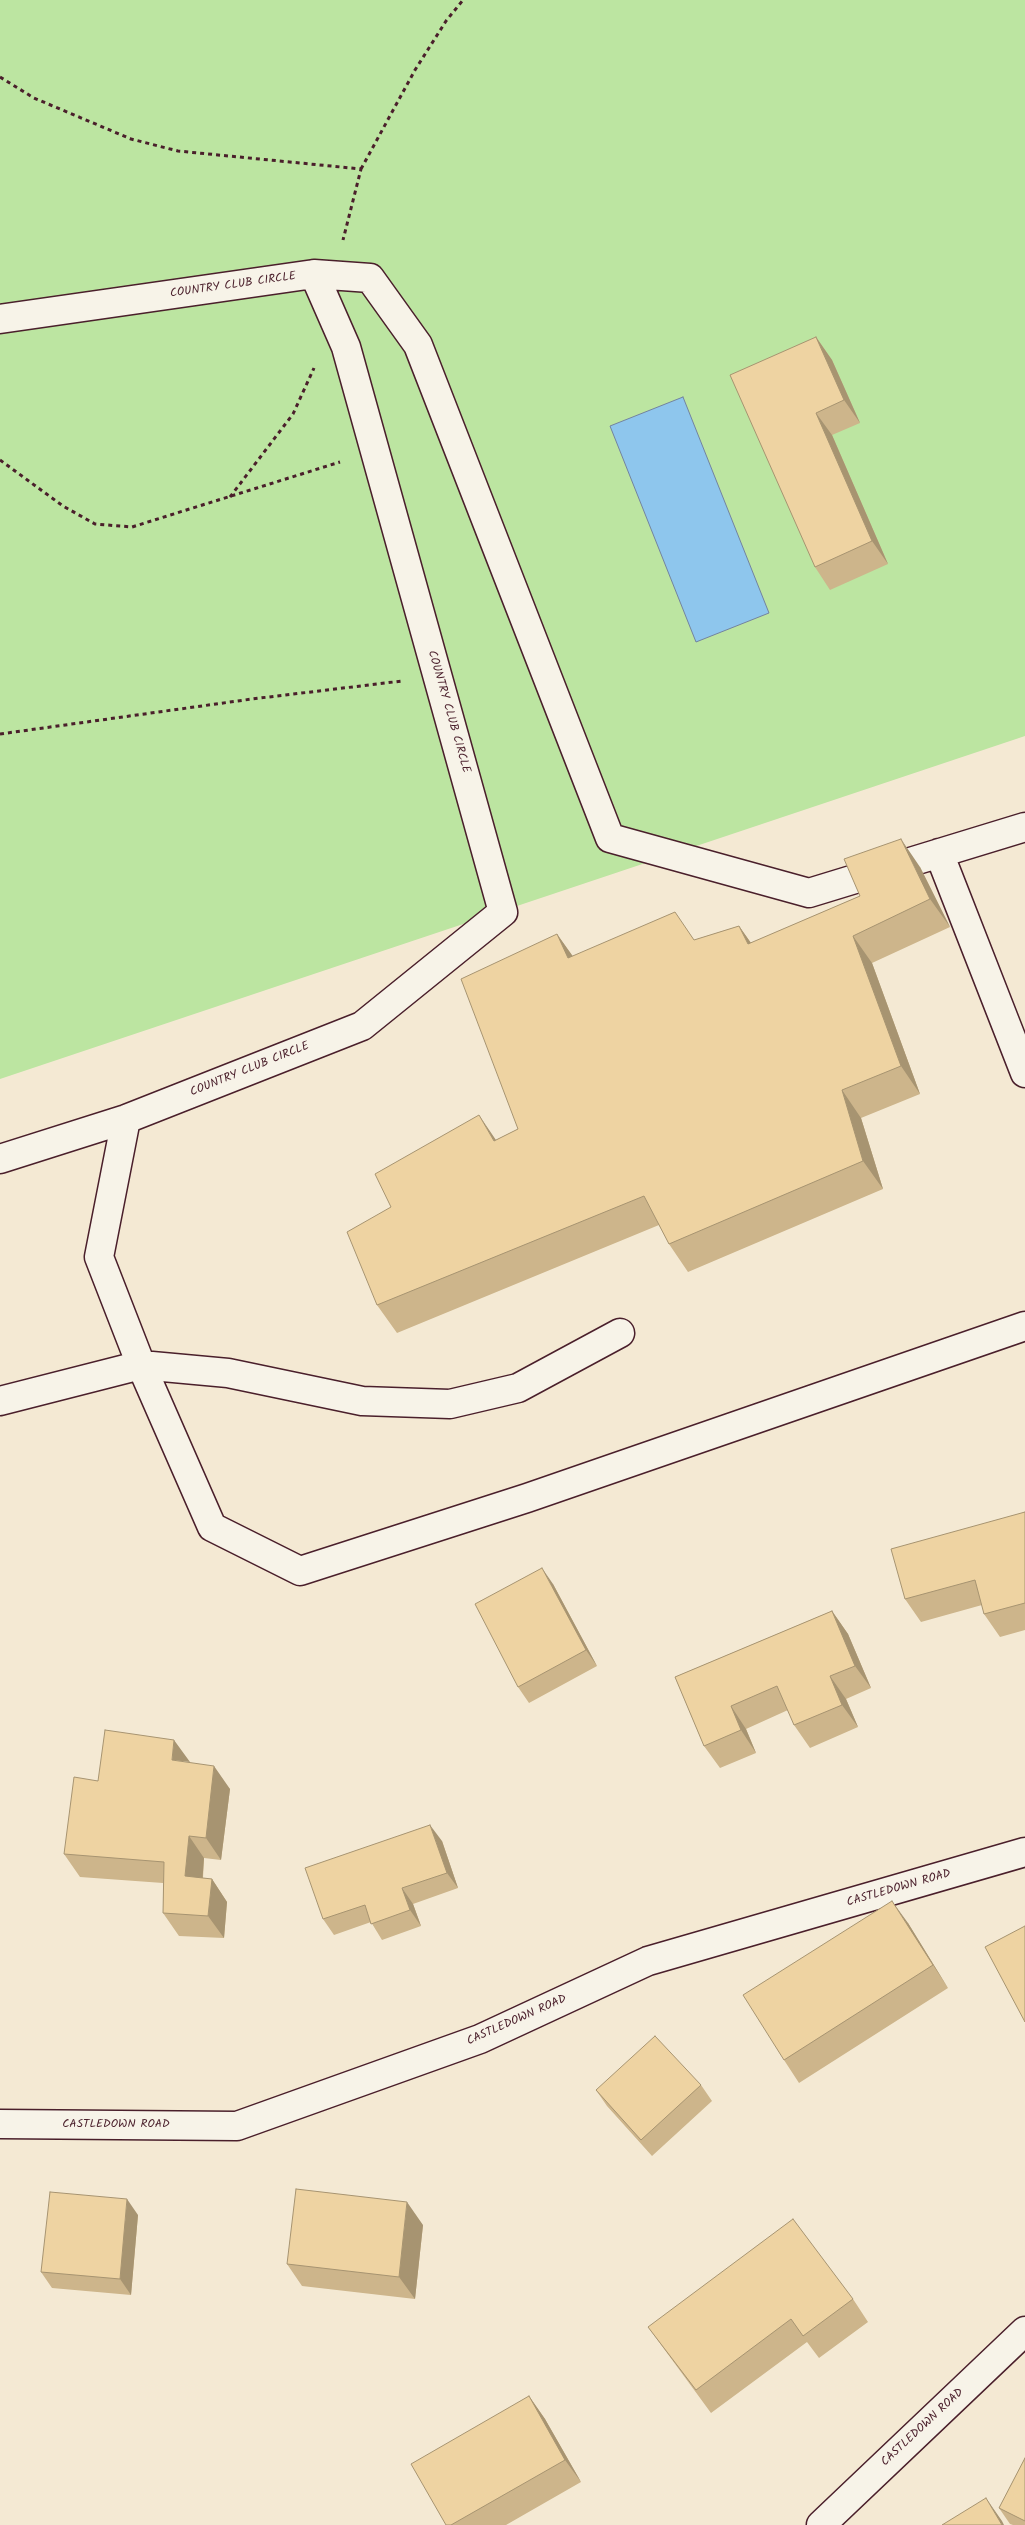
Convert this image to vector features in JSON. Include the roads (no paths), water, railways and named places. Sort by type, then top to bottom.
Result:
[{"type":"street","name":"COUNTRY CLUB CIRCLE","points":[[0,319],[326,275],[335,322],[346,347],[504,912],[362,1026],[126,1119],[0,1159]]},
{"type":"street","points":[[326,275],[370,278],[418,345],[610,838],[809,893],[1025,827]]},
{"type":"street","points":[[939,853],[1025,1073]]},
{"type":"street","points":[[126,1119],[99,1257],[141,1365],[212,1527],[300,1571],[527,1498],[1025,1326]]},
{"type":"street","points":[[0,1401],[141,1365],[228,1373],[362,1400],[450,1404],[518,1388],[620,1333]]},
{"type":"street","name":"CASTLEDOWN ROAD","points":[[0,2124],[237,2126],[480,2039],[648,1961],[1025,1852]]},
{"type":"street","name":"CASTLEDOWN ROAD","points":[[821,2525],[1025,2331]]},
{"type":"water","points":[[683,397],[769,613],[696,642],[610,426]]}]
